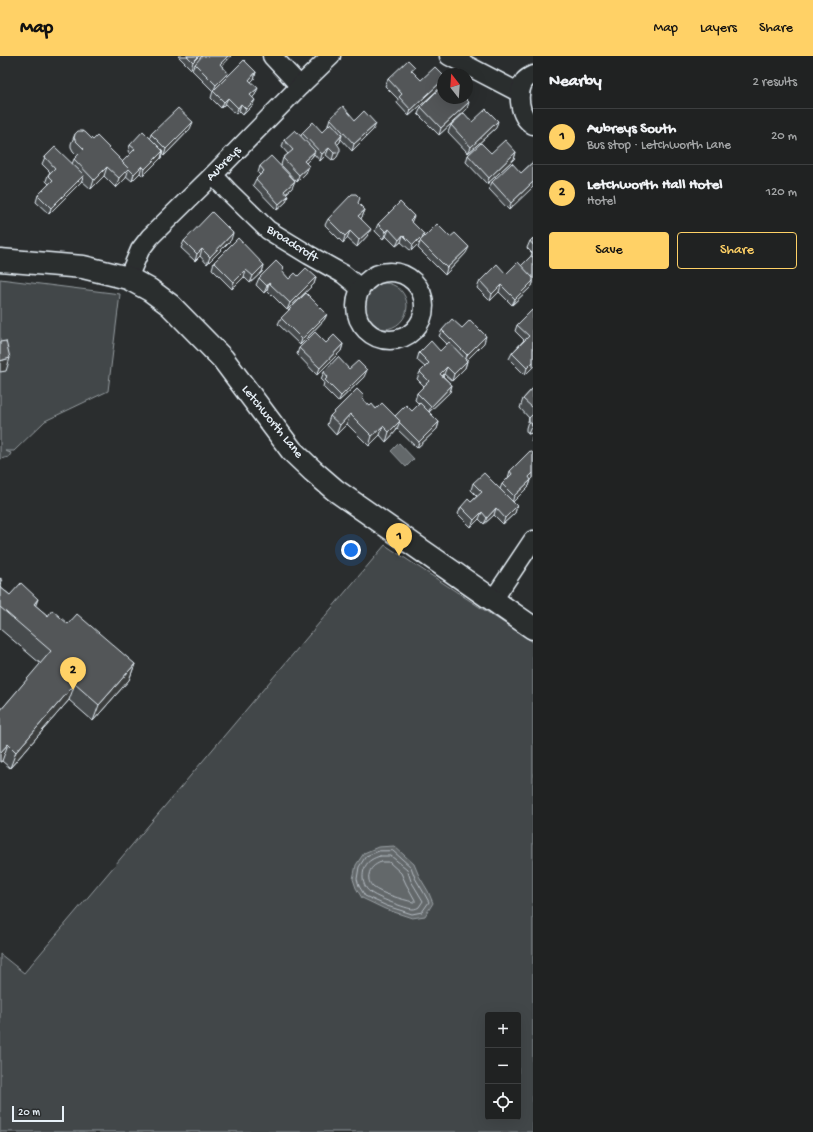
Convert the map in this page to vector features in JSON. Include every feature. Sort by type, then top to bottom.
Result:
[{"type":"street","points":[[272,56],[300,86]]},
{"type":"street","name":"Aubreys","points":[[128,278],[140,250],[150,237],[331,56]]},
{"type":"street","points":[[449,56],[520,93]]},
{"type":"street","points":[[533,75],[526,80],[520,93],[522,112],[533,125]]},
{"type":"street","name":"Broadcroft","points":[[213,175],[268,230],[343,274],[360,288]]},
{"type":"street","name":"Letchworth Lane","points":[[0,260],[82,267],[128,278],[150,290],[170,305],[223,359],[292,451],[313,471],[335,490],[533,628]]},
{"type":"street","points":[[493,600],[533,540]]},
{"type":"shaded area","points":[[0,279],[120,294],[108,391],[45,421],[14,451],[5,451],[11,453],[9,457],[0,459]]},
{"type":"shaded area","points":[[379,283],[389,283],[397,287],[403,293],[407,301],[407,311],[403,319],[397,325],[389,329],[379,329],[371,325],[365,319],[361,311],[361,301],[365,293],[371,287]]},
{"type":"shaded area","points":[[385,545],[533,642],[533,1132],[0,1132],[0,954],[24,973]]},
{"type":"water","points":[[399,443],[414,459],[406,467],[391,451]]},
{"type":"water","points":[[394,846],[414,864],[428,891],[433,903],[425,916],[412,918],[385,909],[362,898],[356,888],[353,879],[356,865],[364,853],[378,847]]},
{"type":"building","points":[[187,56],[199,56],[193,62]]},
{"type":"building","points":[[202,56],[228,56],[220,64],[228,73],[216,85],[195,64]]},
{"type":"building","points":[[244,60],[256,72],[249,80],[258,88],[250,95],[255,100],[246,109],[241,104],[238,108],[228,98],[224,102],[213,91]]},
{"type":"building","points":[[408,60],[415,67],[411,70],[421,80],[435,67],[437,69],[437,86],[411,110],[399,97],[402,94],[388,79]]},
{"type":"building","points":[[437,91],[437,104],[467,104],[441,128],[421,107]]},
{"type":"building","points":[[343,106],[355,120],[364,111],[376,124],[354,144],[330,118]]},
{"type":"building","points":[[178,108],[193,122],[166,149],[151,134]]},
{"type":"building","points":[[486,109],[498,121],[471,147],[451,125],[464,113],[472,122]]},
{"type":"building","points":[[313,122],[322,132],[331,123],[342,135],[336,142],[340,148],[340,151],[334,153],[329,148],[322,154],[302,133]]},
{"type":"building","points":[[295,130],[315,151],[304,161],[309,166],[299,175],[283,158],[293,150],[284,140]]},
{"type":"building","points":[[78,131],[85,132],[93,140],[97,136],[129,168],[119,178],[107,167],[94,180],[74,159],[84,149],[74,138]]},
{"type":"building","points":[[143,131],[163,151],[145,169],[142,166],[134,174],[122,162],[135,149],[130,145]]},
{"type":"building","points":[[505,140],[516,152],[489,178],[468,155],[481,143],[491,153]]},
{"type":"building","points":[[55,147],[84,175],[51,208],[38,195],[53,180],[48,175],[55,168],[45,157]]},
{"type":"building","points":[[271,156],[295,181],[284,191],[288,196],[279,204],[256,179],[264,171],[260,166]]},
{"type":"building","points":[[533,162],[533,182],[511,203],[492,182],[512,163],[521,173]]},
{"type":"building","points":[[352,194],[356,194],[360,198],[358,203],[365,210],[358,216],[371,229],[359,240],[350,231],[345,236],[328,219]]},
{"type":"building","points":[[400,202],[414,216],[410,220],[424,234],[413,245],[403,235],[399,240],[389,229],[386,232],[378,224]]},
{"type":"building","points":[[212,212],[233,233],[210,257],[202,249],[197,254],[184,241]]},
{"type":"building","points":[[437,224],[450,237],[455,233],[469,247],[447,268],[420,241]]},
{"type":"building","points":[[238,238],[264,265],[253,276],[246,270],[234,282],[214,262]]},
{"type":"building","points":[[533,238],[533,245],[530,241]]},
{"type":"building","points":[[531,256],[533,257],[533,278],[521,266]]},
{"type":"building","points":[[276,261],[284,269],[282,271],[289,279],[295,273],[298,276],[306,268],[316,277],[290,303],[269,283],[267,286],[259,278]]},
{"type":"building","points":[[518,262],[533,278],[533,281],[515,299],[501,285],[492,294],[480,281],[497,264],[506,274]]},
{"type":"building","points":[[306,293],[327,314],[302,339],[281,318]]},
{"type":"building","points":[[532,310],[533,362],[527,368],[512,353],[529,336],[517,325]]},
{"type":"building","points":[[452,319],[462,328],[470,320],[486,336],[467,355],[442,330]]},
{"type":"building","points":[[315,332],[326,343],[334,335],[343,344],[320,368],[299,348]]},
{"type":"building","points":[[6,341],[10,358],[0,361],[0,342]]},
{"type":"building","points":[[431,341],[440,351],[449,342],[467,361],[454,374],[447,367],[440,374],[452,385],[431,407],[417,393],[429,381],[420,372],[429,363],[419,353]]},
{"type":"building","points":[[338,357],[349,369],[358,361],[367,370],[341,396],[325,380],[328,377],[324,372]]},
{"type":"building","points":[[533,388],[533,408],[523,399]]},
{"type":"building","points":[[357,389],[364,396],[362,399],[370,406],[372,404],[376,409],[382,403],[400,421],[389,432],[383,426],[372,436],[350,414],[340,425],[330,416]]},
{"type":"building","points":[[420,403],[439,422],[419,442],[395,416],[406,405],[412,411]]},
{"type":"building","points":[[533,414],[532,424],[529,422],[529,418]]},
{"type":"building","points":[[530,451],[533,453],[533,473],[529,477],[531,480],[514,496],[502,484],[512,474],[510,471]]},
{"type":"building","points":[[484,473],[517,506],[505,518],[496,508],[487,518],[482,512],[474,520],[461,507],[468,499],[471,502],[482,492],[473,483]]},
{"type":"building","points":[[21,583],[38,599],[34,604],[48,616],[52,610],[68,624],[77,614],[135,664],[99,705],[75,684],[16,752],[8,744],[0,753],[0,711],[51,651],[0,607],[0,587],[10,595]]},
{"type":"place","name":"Aubreys South","points":[[399,556]]},
{"type":"place","name":"Letchworth Hall Hotel","points":[[73,690]]}]
